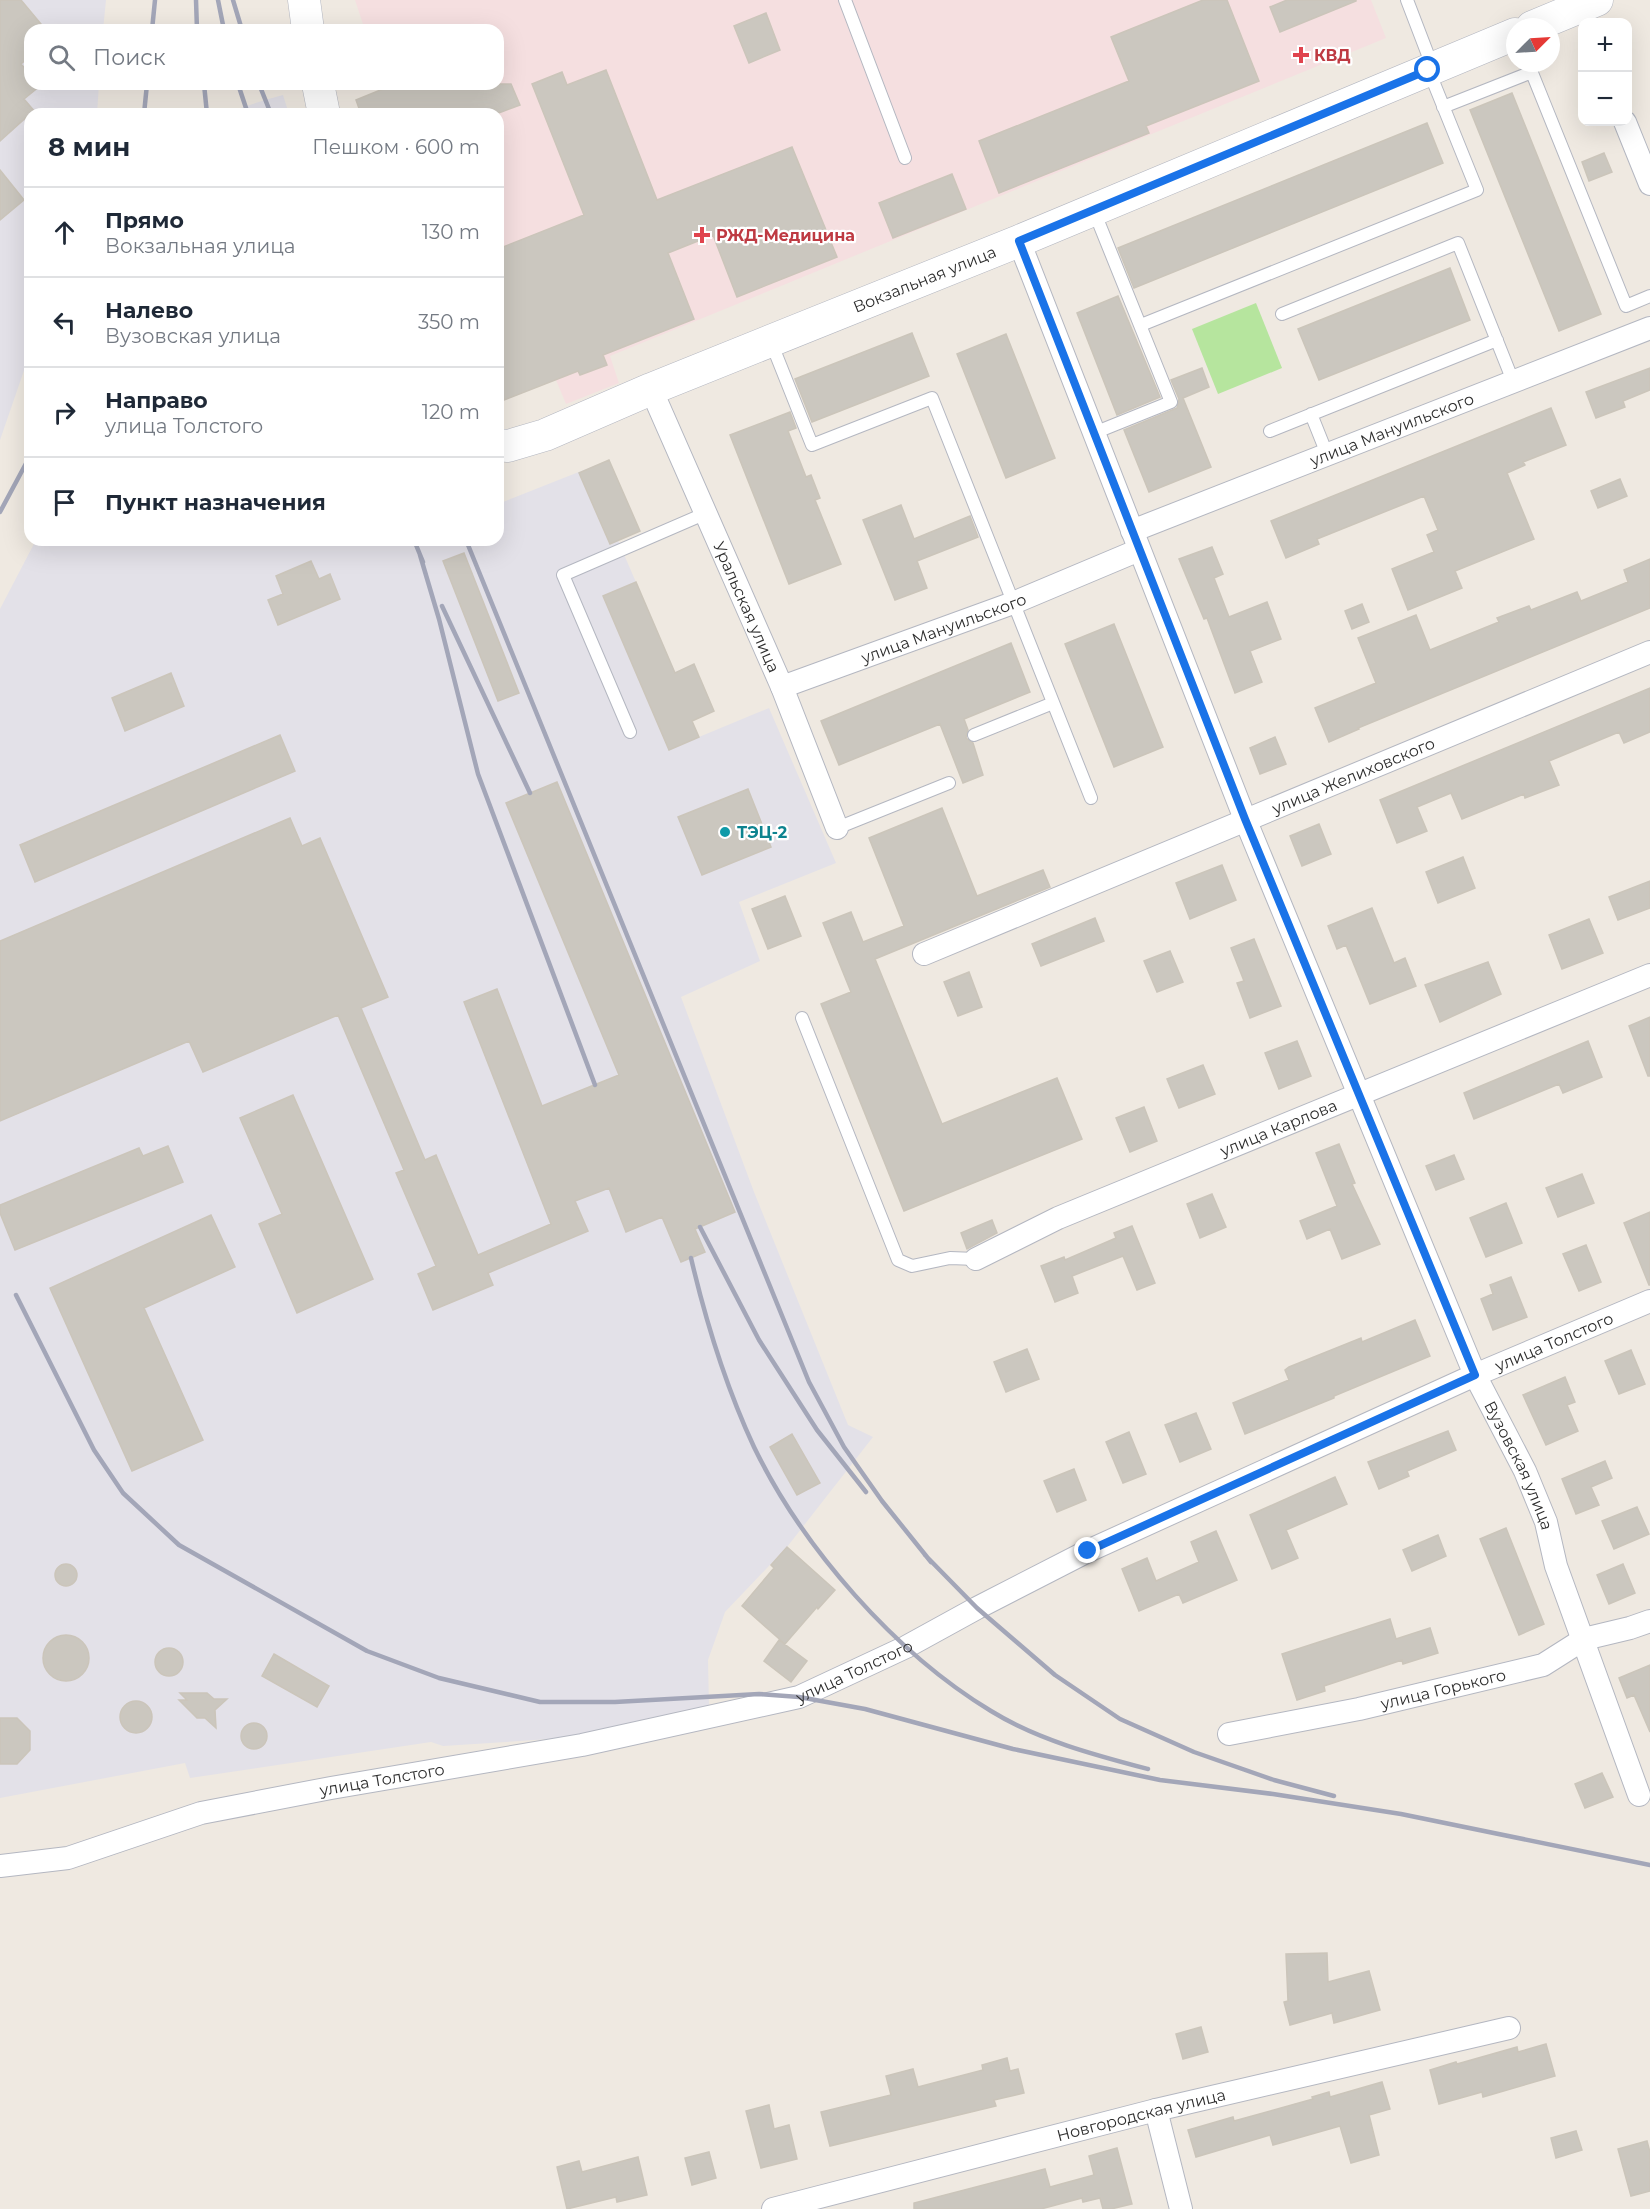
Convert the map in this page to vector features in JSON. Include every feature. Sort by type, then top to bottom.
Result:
[{"type":"street","points":[[304,0],[307,24]]},
{"type":"street","points":[[1560,18],[1588,10]]},
{"type":"street","name":"Вокзальная улица","points":[[504,446],[545,435],[651,389],[1019,241],[1506,38]]},
{"type":"street","points":[[319,90],[323,108]]},
{"type":"street","points":[[1627,126],[1650,184]]},
{"type":"street","name":"Вузовская улица","points":[[1019,241],[1245,819],[1475,1375],[1525,1471],[1546,1522],[1556,1566],[1584,1638],[1639,1796]]},
{"type":"street","name":"улица Мануильского","points":[[782,687],[1013,603],[1136,541],[1327,454],[1650,328]]},
{"type":"street","name":"Уральская улица","points":[[651,389],[782,687],[837,828]]},
{"type":"street","name":"улица Желиховского","points":[[924,954],[1650,652]]},
{"type":"street","name":"улица Карлова","points":[[976,1258],[1058,1218],[1650,975]]},
{"type":"street","name":"улица Толстого","points":[[0,1866],[68,1858],[201,1813],[582,1745],[799,1697],[906,1647],[976,1608],[1088,1551],[1475,1375],[1650,1301]]},
{"type":"street","name":"улица Горького","points":[[1229,1734],[1359,1709],[1544,1665],[1584,1638],[1650,1621]]},
{"type":"street","name":"Новгородская улица","points":[[773,2209],[1156,2110],[1509,2028]]},
{"type":"street","points":[[1156,2110],[1181,2209]]},
{"type":"lane","points":[[846,0],[905,158]]},
{"type":"lane","points":[[1141,326],[1476,190],[1443,107],[1407,0]]},
{"type":"lane","points":[[1443,107],[1519,72]]},
{"type":"lane","points":[[1532,72],[1626,306],[1650,296]]},
{"type":"lane","points":[[1094,210],[1171,402],[1094,433]]},
{"type":"lane","points":[[1282,314],[1458,243],[1513,381]]},
{"type":"lane","points":[[771,340],[812,445],[932,398],[1091,798]]},
{"type":"lane","points":[[1270,431],[1497,340]]},
{"type":"lane","points":[[1311,414],[1327,454]]},
{"type":"lane","points":[[630,732],[562,575],[704,514]]},
{"type":"lane","points":[[974,735],[1053,703]]},
{"type":"lane","points":[[837,828],[949,783]]},
{"type":"lane","points":[[802,1018],[898,1260],[912,1266],[950,1258],[976,1258]]},
{"type":"shaded area","points":[[0,0],[106,0],[104,24],[24,24],[24,90],[99,90],[97,108],[24,108],[24,370],[0,440]]},
{"type":"shaded area","name":"РЖД-Медицина","points":[[355,0],[1371,0],[1386,38],[610,356],[619,383],[566,404],[556,380],[504,400],[504,108],[396,108],[388,90],[504,90],[504,24],[363,24]]},
{"type":"shaded area","points":[[283,95],[287,108],[240,108]]},
{"type":"shaded area","name":"ТЭЦ-2","points":[[609,460],[640,531],[618,540],[622,550],[675,672],[694,664],[714,711],[692,721],[699,737],[769,708],[836,863],[739,902],[760,961],[681,997],[754,1192],[848,1425],[873,1437],[787,1547],[725,1612],[708,1660],[709,1707],[581,1737],[443,1746],[431,1742],[190,1778],[185,1763],[0,1798],[0,609],[33,546],[504,546],[504,502]]},
{"type":"green space","points":[[1256,303],[1282,368],[1218,394],[1192,329]]},
{"type":"building","points":[[0,0],[21,0],[41,24],[24,24],[24,61],[21,64],[24,67],[24,90],[35,90],[24,99],[32,108],[24,108],[24,119],[0,141]]},
{"type":"building","points":[[1203,0],[1227,0],[1259,81],[1146,126],[1149,133],[999,193],[979,141],[1129,81],[1111,37]]},
{"type":"building","points":[[1287,0],[1356,1],[1280,32],[1270,7]]},
{"type":"building","points":[[766,13],[780,50],[749,63],[734,26]]},
{"type":"building","points":[[606,70],[657,200],[792,147],[837,257],[737,297],[713,235],[668,253],[694,319],[603,355],[607,365],[580,375],[578,371],[504,400],[504,247],[584,215],[532,84],[562,72],[567,85]]},
{"type":"building","points":[[504,84],[511,84],[520,105],[504,111],[504,108],[359,108],[356,100],[380,90],[504,90]]},
{"type":"building","points":[[1512,93],[1601,314],[1559,331],[1470,110]]},
{"type":"building","points":[[1427,123],[1443,163],[1134,288],[1118,248]]},
{"type":"building","points":[[1604,153],[1612,172],[1589,181],[1582,162]]},
{"type":"building","points":[[0,170],[24,200],[0,220]]},
{"type":"building","points":[[952,174],[966,209],[893,238],[879,203]]},
{"type":"building","points":[[1450,268],[1470,320],[1319,380],[1298,329]]},
{"type":"building","points":[[1118,296],[1160,397],[1117,415],[1077,313]]},
{"type":"building","points":[[912,333],[929,376],[812,422],[795,379]]},
{"type":"building","points":[[1006,334],[1055,458],[1006,478],[957,354]]},
{"type":"building","points":[[1202,368],[1209,387],[1183,398],[1211,467],[1149,492],[1124,430],[1177,408],[1179,399],[1171,380]]},
{"type":"building","points":[[1650,368],[1650,390],[1623,401],[1625,407],[1596,418],[1586,392]]},
{"type":"building","points":[[1551,408],[1566,445],[1523,462],[1525,465],[1507,473],[1534,539],[1455,571],[1462,588],[1408,610],[1392,569],[1434,552],[1427,535],[1438,530],[1424,496],[1317,539],[1319,544],[1286,558],[1271,521]]},
{"type":"building","points":[[790,412],[796,428],[788,431],[806,477],[811,475],[820,498],[815,500],[841,564],[789,584],[730,435]]},
{"type":"building","points":[[609,460],[640,531],[610,544],[579,473]]},
{"type":"building","points":[[1620,479],[1627,496],[1598,508],[1591,491]]},
{"type":"building","points":[[901,505],[914,539],[970,516],[978,537],[917,561],[927,588],[895,600],[863,520]]},
{"type":"building","points":[[1212,547],[1223,574],[1214,578],[1229,617],[1267,602],[1281,639],[1250,651],[1262,682],[1235,693],[1207,618],[1204,619],[1179,559]]},
{"type":"building","points":[[464,553],[519,693],[498,701],[443,561]]},
{"type":"building","points":[[1650,559],[1650,608],[1329,742],[1315,708],[1376,683],[1358,638],[1416,615],[1430,650],[1499,622],[1497,618],[1529,606],[1531,610],[1577,592],[1581,601],[1628,582],[1624,570]]},
{"type":"building","points":[[311,561],[319,579],[330,574],[340,599],[278,625],[268,600],[283,594],[276,576]]},
{"type":"building","points":[[636,582],[675,673],[694,664],[714,711],[692,721],[699,737],[669,750],[603,596]]},
{"type":"building","points":[[1362,604],[1369,622],[1352,629],[1345,611]]},
{"type":"building","points":[[1114,624],[1163,747],[1114,767],[1065,644]]},
{"type":"building","points":[[1011,643],[1030,692],[964,719],[968,730],[966,738],[973,743],[983,775],[963,783],[940,724],[839,765],[821,721]]},
{"type":"building","points":[[171,673],[184,706],[125,731],[112,698]]},
{"type":"building","points":[[1650,688],[1650,732],[1624,743],[1619,732],[1549,761],[1559,785],[1525,798],[1524,794],[1462,819],[1451,793],[1417,807],[1427,831],[1397,843],[1380,800]]},
{"type":"building","points":[[280,735],[295,771],[35,882],[20,845]]},
{"type":"building","points":[[1275,737],[1286,764],[1260,774],[1250,748]]},
{"type":"building","points":[[557,782],[735,1212],[695,1229],[705,1252],[681,1262],[662,1217],[626,1232],[609,1188],[575,1201],[588,1231],[488,1273],[493,1285],[433,1310],[418,1274],[436,1266],[396,1173],[404,1170],[338,1015],[203,1072],[189,1041],[0,1121],[0,941],[290,818],[302,846],[320,838],[388,997],[361,1008],[425,1160],[436,1155],[478,1255],[551,1224],[464,1002],[497,989],[542,1106],[619,1075],[506,803]]},
{"type":"building","name":"ТЭЦ-2","points":[[748,789],[771,847],[702,875],[678,817]]},
{"type":"building","points":[[942,808],[977,896],[1043,870],[1050,887],[875,959],[942,1124],[1057,1078],[1082,1139],[904,1211],[821,1004],[851,992],[823,923],[851,912],[863,942],[904,926],[869,838]]},
{"type":"building","points":[[1319,824],[1331,854],[1302,866],[1290,836]]},
{"type":"building","points":[[1463,857],[1475,888],[1438,903],[1426,872]]},
{"type":"building","points":[[1222,865],[1236,900],[1190,919],[1176,883]]},
{"type":"building","points":[[1650,881],[1650,908],[1618,920],[1609,897]]},
{"type":"building","points":[[785,896],[801,936],[768,949],[752,909]]},
{"type":"building","points":[[1372,908],[1394,963],[1405,958],[1416,986],[1370,1004],[1346,945],[1337,949],[1328,926]]},
{"type":"building","points":[[1095,918],[1104,941],[1041,966],[1032,944]]},
{"type":"building","points":[[1589,919],[1603,953],[1562,969],[1549,935]]},
{"type":"building","points":[[1254,939],[1281,1006],[1250,1018],[1237,983],[1244,981],[1231,948]]},
{"type":"building","points":[[1170,951],[1183,982],[1157,992],[1144,961]]},
{"type":"building","points":[[1488,962],[1501,994],[1440,1022],[1425,985]]},
{"type":"building","points":[[969,972],[982,1007],[958,1016],[944,982]]},
{"type":"building","points":[[1650,1017],[1650,1076],[1648,1076],[1629,1026]]},
{"type":"building","points":[[1297,1041],[1311,1076],[1279,1089],[1265,1053]]},
{"type":"building","points":[[1588,1041],[1602,1077],[1563,1093],[1559,1084],[1474,1119],[1464,1093]]},
{"type":"building","points":[[1203,1065],[1215,1094],[1179,1108],[1167,1079]]},
{"type":"building","points":[[293,1095],[373,1279],[297,1313],[259,1224],[282,1214],[240,1118]]},
{"type":"building","points":[[1144,1107],[1157,1141],[1130,1152],[1116,1118]]},
{"type":"building","points":[[1339,1144],[1355,1183],[1352,1184],[1380,1244],[1342,1259],[1330,1229],[1307,1239],[1300,1221],[1337,1206],[1316,1153]]},
{"type":"building","points":[[168,1146],[183,1182],[15,1250],[0,1213],[0,1205],[139,1148],[143,1156]]},
{"type":"building","points":[[1454,1155],[1464,1179],[1436,1190],[1426,1166]]},
{"type":"building","points":[[1582,1174],[1594,1203],[1558,1217],[1546,1188]]},
{"type":"building","points":[[1212,1194],[1226,1227],[1200,1238],[1187,1204]]},
{"type":"building","points":[[1506,1203],[1522,1243],[1486,1257],[1470,1218]]},
{"type":"building","points":[[1650,1212],[1650,1285],[1649,1285],[1624,1223]]},
{"type":"building","points":[[211,1215],[235,1267],[144,1308],[203,1440],[132,1471],[50,1288]]},
{"type":"building","points":[[992,1220],[997,1233],[967,1249],[961,1233]]},
{"type":"building","points":[[1132,1226],[1155,1283],[1137,1290],[1123,1256],[1072,1276],[1078,1293],[1055,1302],[1041,1266],[1064,1257],[1065,1260],[1116,1238],[1114,1233]]},
{"type":"building","points":[[1586,1245],[1601,1282],[1579,1291],[1563,1254]]},
{"type":"building","points":[[1511,1277],[1527,1317],[1493,1330],[1481,1299],[1493,1294],[1490,1285]]},
{"type":"building","points":[[1415,1320],[1430,1356],[1245,1434],[1233,1403],[1289,1380],[1285,1370],[1289,1367],[1361,1338],[1362,1342]]},
{"type":"building","points":[[1027,1349],[1039,1379],[1006,1392],[994,1362]]},
{"type":"building","points":[[1631,1350],[1645,1384],[1619,1394],[1605,1361]]},
{"type":"building","points":[[1565,1377],[1575,1402],[1567,1405],[1578,1431],[1546,1445],[1523,1395]]},
{"type":"building","points":[[1196,1413],[1211,1449],[1180,1462],[1165,1425]]},
{"type":"building","points":[[1448,1431],[1456,1450],[1407,1471],[1409,1476],[1379,1489],[1368,1462]]},
{"type":"building","points":[[1129,1432],[1146,1474],[1123,1483],[1106,1442]]},
{"type":"building","points":[[792,1434],[820,1483],[797,1495],[770,1447]]},
{"type":"building","points":[[1605,1461],[1612,1478],[1591,1487],[1599,1505],[1576,1514],[1562,1479]]},
{"type":"building","points":[[1074,1469],[1086,1500],[1057,1512],[1044,1481]]},
{"type":"building","points":[[1335,1477],[1347,1504],[1286,1530],[1298,1558],[1272,1569],[1250,1515]]},
{"type":"building","points":[[1637,1507],[1649,1534],[1614,1549],[1602,1521]]},
{"type":"building","points":[[1506,1528],[1544,1624],[1519,1635],[1480,1539]]},
{"type":"building","points":[[1216,1531],[1237,1580],[1183,1603],[1179,1594],[1139,1611],[1122,1569],[1147,1558],[1156,1581],[1199,1562],[1191,1542]]},
{"type":"building","points":[[1438,1535],[1446,1556],[1412,1571],[1403,1550]]},
{"type":"building","points":[[787,1547],[835,1590],[785,1644],[742,1606],[774,1568],[771,1565]]},
{"type":"building","points":[[66,1564],[74,1567],[77,1575],[74,1583],[66,1586],[58,1583],[55,1575],[58,1567]]},
{"type":"building","points":[[1623,1564],[1635,1593],[1609,1604],[1597,1575]]},
{"type":"building","points":[[1390,1619],[1396,1639],[1430,1628],[1438,1653],[1403,1664],[1402,1660],[1324,1686],[1325,1691],[1297,1700],[1282,1654]]},
{"type":"building","points":[[66,1635],[82,1642],[89,1658],[82,1674],[66,1681],[50,1674],[43,1658],[50,1642]]},
{"type":"building","points":[[779,1640],[807,1661],[791,1682],[764,1661]]},
{"type":"building","points":[[169,1648],[179,1652],[183,1662],[179,1672],[169,1676],[159,1672],[155,1662],[159,1652]]},
{"type":"building","points":[[274,1654],[329,1686],[317,1707],[262,1676]]},
{"type":"building","points":[[1650,1665],[1650,1732],[1634,1695],[1627,1698],[1619,1678]]},
{"type":"building","points":[[180,1693],[207,1693],[214,1699],[227,1699],[215,1710],[216,1728],[205,1718],[197,1718],[179,1700],[187,1700]]},
{"type":"building","points":[[136,1701],[147,1706],[152,1717],[147,1728],[136,1733],[125,1728],[120,1717],[125,1706]]},
{"type":"building","points":[[0,1718],[17,1718],[30,1731],[30,1750],[17,1764],[0,1764]]},
{"type":"building","points":[[254,1723],[263,1727],[267,1736],[263,1745],[254,1749],[245,1745],[241,1736],[245,1727]]},
{"type":"building","points":[[1602,1773],[1613,1797],[1585,1808],[1575,1784]]},
{"type":"building","points":[[1327,1953],[1328,1982],[1369,1971],[1380,2010],[1334,2023],[1332,2013],[1290,2025],[1284,2002],[1288,2001],[1286,1954]]},
{"type":"building","points":[[1201,2027],[1208,2052],[1183,2059],[1176,2034]]},
{"type":"building","points":[[1546,2044],[1555,2076],[1483,2097],[1482,2092],[1439,2104],[1430,2070],[1517,2047],[1518,2052]]},
{"type":"building","points":[[1007,2058],[1010,2071],[1018,2069],[1024,2093],[994,2100],[996,2106],[830,2146],[821,2112],[891,2095],[886,2076],[913,2069],[918,2087],[983,2070],[982,2065]]},
{"type":"building","points":[[1382,2082],[1390,2109],[1369,2115],[1379,2155],[1351,2163],[1340,2126],[1273,2145],[1270,2135],[1196,2157],[1188,2130],[1233,2117],[1234,2121],[1313,2099],[1312,2097],[1329,2092],[1330,2097]]},
{"type":"building","points":[[769,2105],[774,2129],[789,2125],[797,2159],[761,2168],[746,2111]]},
{"type":"building","points":[[1576,2131],[1582,2150],[1556,2158],[1551,2138]]},
{"type":"building","points":[[1647,2141],[1650,2152],[1650,2191],[1631,2196],[1618,2149]]},
{"type":"building","points":[[1117,2148],[1132,2204],[1103,2209],[1100,2198],[1083,2202],[1082,2198],[1041,2209],[914,2209],[914,2203],[1045,2169],[1050,2187],[1094,2175],[1089,2156]]},
{"type":"building","points":[[709,2152],[716,2178],[692,2185],[685,2158]]},
{"type":"building","points":[[638,2157],[647,2195],[617,2202],[616,2197],[567,2209],[557,2167],[579,2161],[582,2172]]},
{"type":"railway","points":[[153,24],[155,0]]},
{"type":"railway","points":[[196,0],[197,24]]},
{"type":"railway","points":[[218,0],[223,24]]},
{"type":"railway","points":[[233,0],[240,24]]},
{"type":"railway","points":[[145,108],[146,90]]},
{"type":"railway","points":[[205,90],[206,108]]},
{"type":"railway","points":[[240,90],[246,108]]},
{"type":"railway","points":[[261,90],[269,108]]},
{"type":"railway","points":[[0,512],[24,467]]},
{"type":"railway","points":[[416,546],[423,562]]},
{"type":"railway","points":[[468,546],[809,1382],[844,1447],[882,1501],[931,1562]]},
{"type":"railway","points":[[420,555],[439,619],[478,774],[595,1085]]},
{"type":"railway","points":[[442,606],[530,793]]},
{"type":"railway","points":[[700,1227],[759,1340],[817,1430],[866,1492]]},
{"type":"railway","points":[[691,1258],[718,1354],[734,1401],[754,1447],[798,1523],[855,1595],[920,1659],[955,1687],[991,1711],[1047,1738],[1148,1769]]},
{"type":"railway","points":[[16,1295],[94,1450],[123,1493],[179,1545],[367,1651],[439,1678],[540,1702],[615,1702],[759,1694],[799,1697],[865,1709],[1013,1749],[1160,1780],[1273,1794],[1401,1814],[1650,1865]]},
{"type":"railway","points":[[925,1555],[977,1608],[1055,1675],[1120,1719],[1194,1752],[1274,1780],[1334,1796]]},
{"type":"place","name":"КВД","points":[[1301,55]]},
{"type":"place","name":"РЖД-Медицина","points":[[702,235]]},
{"type":"place","name":"ТЭЦ-2","points":[[725,832]]},
{"type":"route","points":[[1088,1551],[1475,1375],[1245,819],[1019,241],[1428,70]]}]
